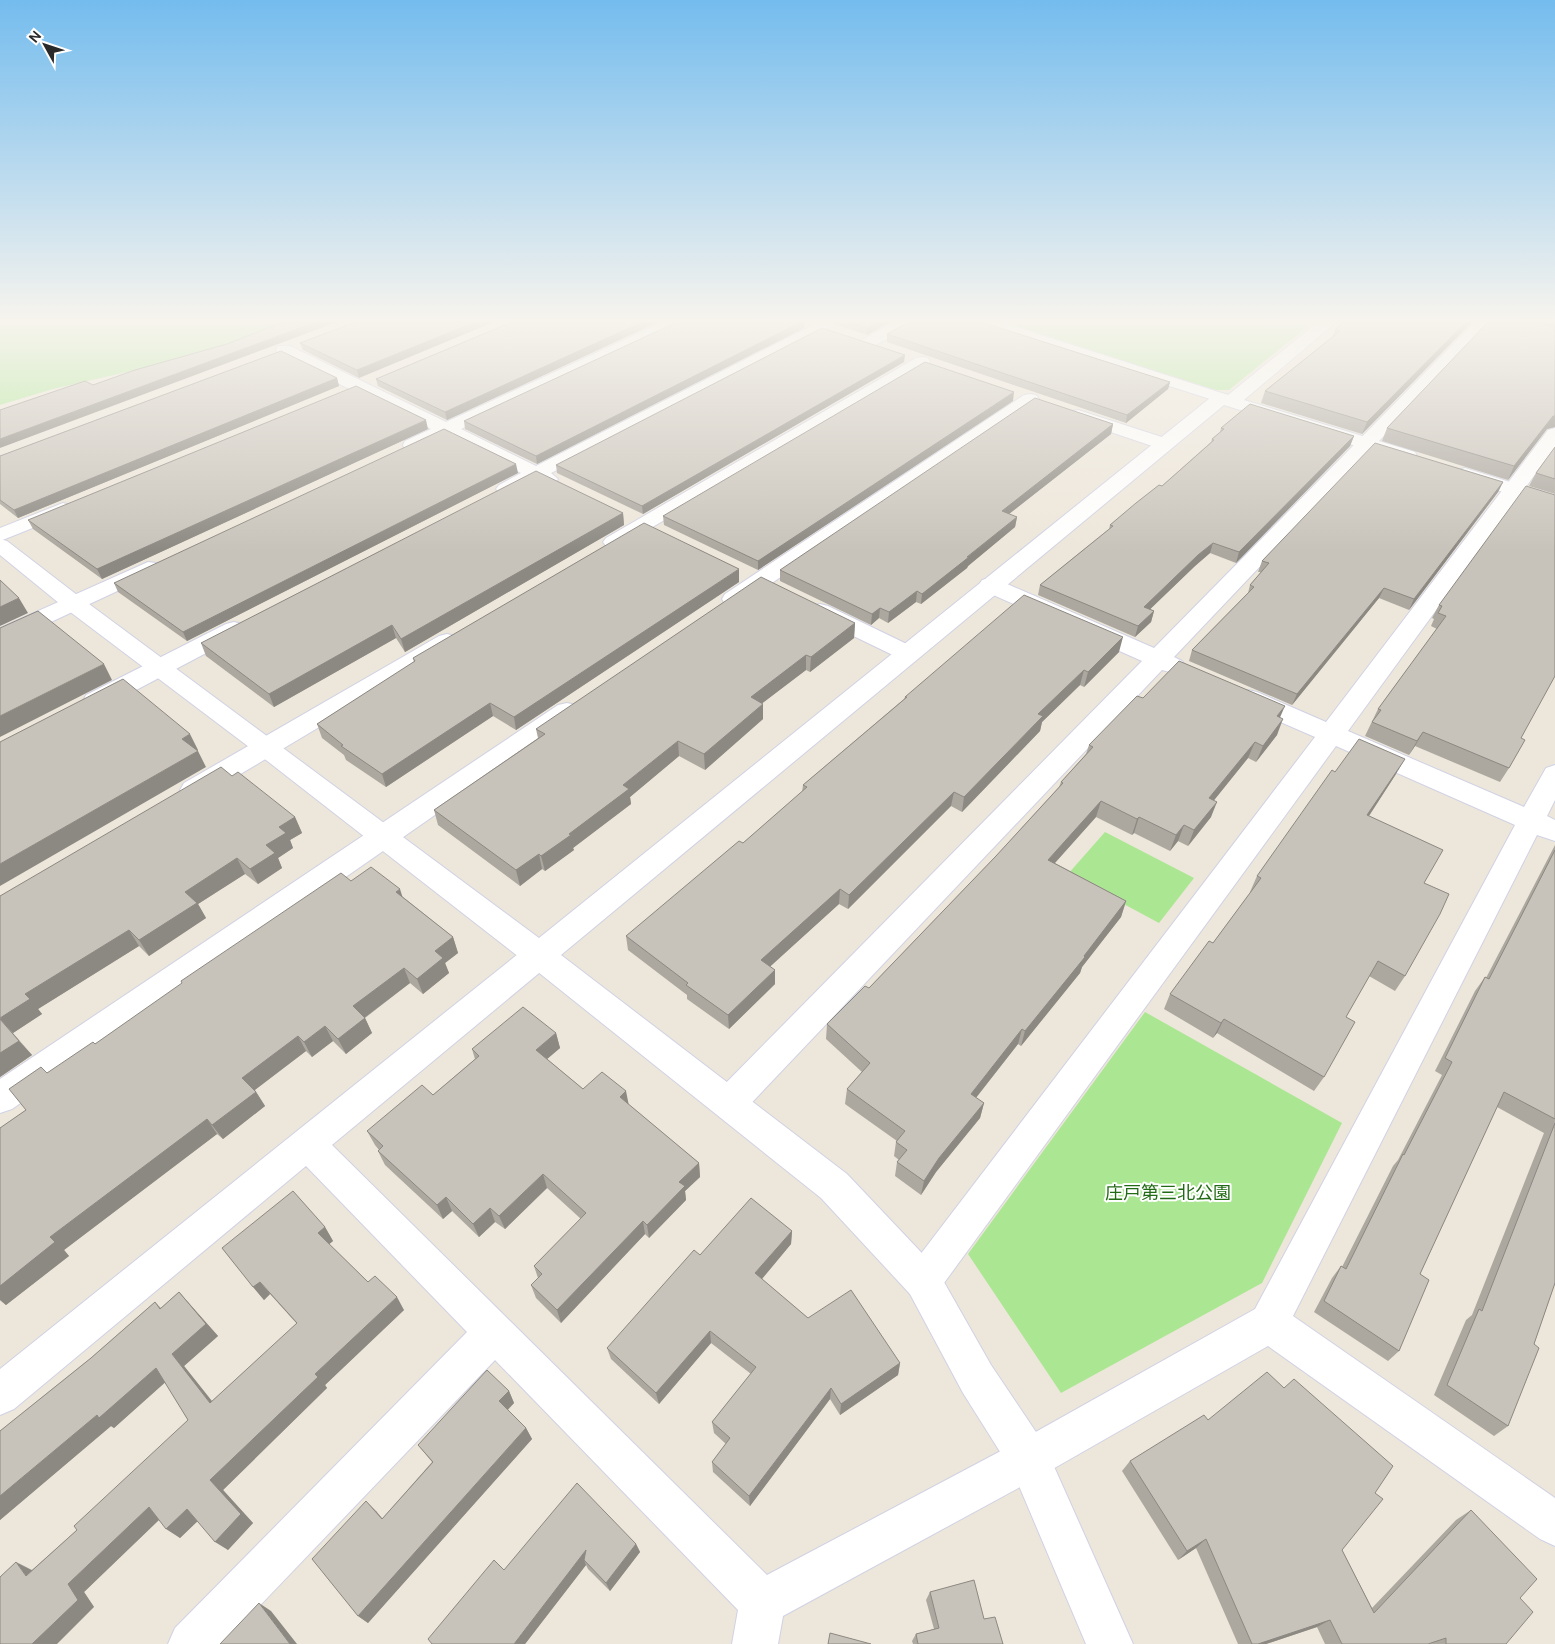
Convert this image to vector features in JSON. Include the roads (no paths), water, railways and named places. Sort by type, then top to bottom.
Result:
[{"type":"street","points":[[394,399],[445,430],[563,486]]},
{"type":"street","points":[[392,455],[512,399]]},
{"type":"street","points":[[493,496],[676,399]]},
{"type":"street","points":[[599,551],[859,399]]},
{"type":"street","points":[[710,615],[1029,399]]},
{"type":"street","points":[[0,1395],[990,585],[1164,444],[1227,399],[1422,460]]},
{"type":"street","points":[[730,1102],[1410,399]]},
{"type":"street","points":[[1066,411],[1164,444]]},
{"type":"street","points":[[923,1280],[1555,434]]},
{"type":"street","points":[[1450,469],[1555,502]]},
{"type":"street","points":[[0,535],[83,501]]},
{"type":"street","points":[[0,545],[72,603],[266,747],[539,955],[730,1102],[834,1186],[923,1280],[977,1380],[1029,1459],[1110,1644]]},
{"type":"street","points":[[0,637],[161,562]]},
{"type":"street","points":[[990,585],[1195,675]]},
{"type":"street","points":[[803,602],[907,653]]},
{"type":"street","points":[[71,714],[247,622]]},
{"type":"street","points":[[172,802],[462,631]]},
{"type":"street","points":[[1231,691],[1542,826]]},
{"type":"street","points":[[0,1098],[382,835],[587,697]]},
{"type":"street","points":[[762,1602],[1029,1459],[1269,1323],[1542,826],[1555,774]]},
{"type":"street","points":[[308,1144],[762,1602]]},
{"type":"street","points":[[1269,1323],[1555,1524]]},
{"type":"street","points":[[191,1644],[494,1333]]},
{"type":"street","points":[[755,1644],[762,1602]]},
{"type":"park label","name":"庄戸第三北公園","points":[[1168,1193]]}]
